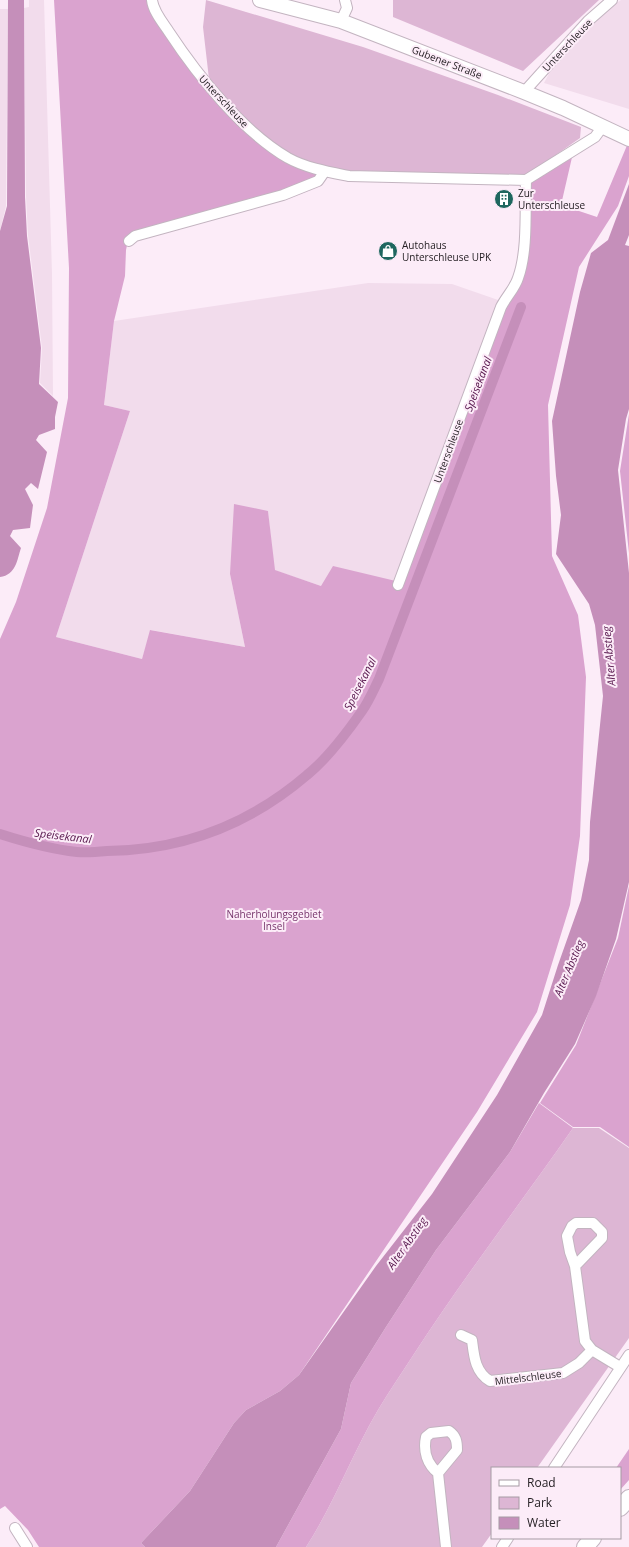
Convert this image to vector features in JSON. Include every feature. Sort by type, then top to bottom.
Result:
[{"type":"main road","name":"Gubener Straße","points":[[260,0],[341,21],[524,92],[603,126],[629,139]]},
{"type":"main road","points":[[621,1507],[629,1498]]},
{"type":"main road","points":[[585,1547],[592,1539]]},
{"type":"street","name":"Unterschleuse","points":[[152,0],[161,20],[190,64],[221,100],[253,131],[288,158],[325,171],[349,176],[526,180],[523,261],[518,280],[506,296],[501,307],[398,585]]},
{"type":"street","points":[[341,21],[347,8],[345,0]]},
{"type":"street","name":"Unterschleuse","points":[[524,92],[588,21],[612,0]]},
{"type":"street","points":[[526,180],[595,137],[603,126]]},
{"type":"street","points":[[129,241],[135,236],[283,195],[318,181],[325,171]]},
{"type":"street","points":[[575,1266],[585,1341],[592,1350],[620,1367]]},
{"type":"street","name":"Mittelschleuse","points":[[461,1335],[472,1340],[475,1362],[484,1378],[490,1381],[563,1373],[579,1363],[592,1350]]},
{"type":"street","points":[[555,1467],[629,1355]]},
{"type":"street","points":[[438,1473],[446,1547]]},
{"type":"street","points":[[15,1528],[27,1547]]},
{"type":"shaded area","points":[[29,0],[44,0],[52,274],[53,396],[40,383],[42,348],[28,235],[26,196],[24,8],[29,7]]},
{"type":"shaded area","points":[[621,0],[629,0],[629,109],[544,83],[553,66],[609,8]]},
{"type":"shaded area","points":[[0,9],[8,9],[6,206],[0,231]]},
{"type":"shaded area","points":[[368,283],[452,284],[501,301],[396,581],[321,586],[274,570],[268,511],[230,574],[245,647],[151,630],[142,659],[56,637],[130,411],[104,405],[114,321]]},
{"type":"green space","name":"Naherholungsgebiet Insel","points":[[54,0],[148,0],[255,139],[322,173],[317,180],[129,236],[126,250],[125,276],[114,321],[104,405],[130,411],[56,637],[142,659],[150,630],[245,647],[230,574],[234,504],[268,511],[275,570],[321,586],[333,566],[400,582],[502,309],[519,281],[528,181],[573,153],[561,205],[597,217],[629,143],[629,176],[618,206],[579,267],[548,405],[552,556],[578,615],[586,677],[580,836],[570,905],[537,1012],[477,1112],[299,1375],[280,1391],[246,1410],[234,1423],[190,1491],[141,1543],[145,1547],[39,1547],[28,1530],[5,1506],[0,1509],[0,639],[16,602],[47,508],[68,398],[69,268]]},
{"type":"green space","points":[[206,0],[363,47],[498,95],[581,127],[580,138],[526,176],[348,173],[289,156],[259,134],[223,99],[209,79],[203,27]]},
{"type":"green space","points":[[393,0],[599,0],[523,71],[393,17]]},
{"type":"green space","points":[[629,414],[629,553],[620,471]]},
{"type":"green space","points":[[629,886],[629,1147],[600,1127],[573,1127],[540,1103],[576,1045],[618,938]]},
{"type":"green space","points":[[539,1103],[573,1128],[452,1297],[378,1410],[325,1514],[306,1547],[276,1547],[341,1429],[351,1383],[436,1250],[510,1152]]},
{"type":"green space","points":[[573,1128],[599,1128],[629,1148],[629,1338],[538,1467],[491,1467],[491,1534],[482,1547],[306,1547],[325,1514],[378,1410],[452,1297]]},
{"type":"green space","points":[[629,1449],[629,1480],[621,1489],[621,1467],[617,1467]]},
{"type":"water","points":[[8,0],[24,0],[25,197],[27,236],[41,348],[39,384],[58,402],[55,417],[55,429],[39,435],[36,440],[47,452],[38,489],[31,483],[25,489],[33,505],[30,528],[13,530],[10,536],[21,548],[13,570],[5,576],[0,577],[0,231],[7,206]]},
{"type":"water","name":"Alter Abstieg","points":[[629,184],[629,235],[625,245],[629,246],[629,409],[618,470],[629,573],[629,882],[616,939],[596,996],[575,1044],[544,1093],[510,1152],[436,1250],[351,1383],[341,1429],[276,1547],[145,1547],[141,1543],[190,1491],[234,1423],[246,1410],[280,1391],[299,1375],[376,1266],[432,1194],[497,1095],[542,1015],[581,900],[589,860],[590,822],[603,696],[595,625],[589,604],[556,554],[561,515],[556,476],[552,421],[580,292],[591,253],[608,240]]},
{"type":"waterway","name":"Speisekanal","points":[[0,834],[67,851],[92,852],[162,846],[214,831],[238,820],[285,792],[322,761],[343,737],[362,711],[379,679],[521,307]]},
{"type":"place","name":"Zur Unterschleuse","points":[[504,199]]},
{"type":"place","name":"Autohaus Unterschleuse UPK","points":[[388,251]]}]
